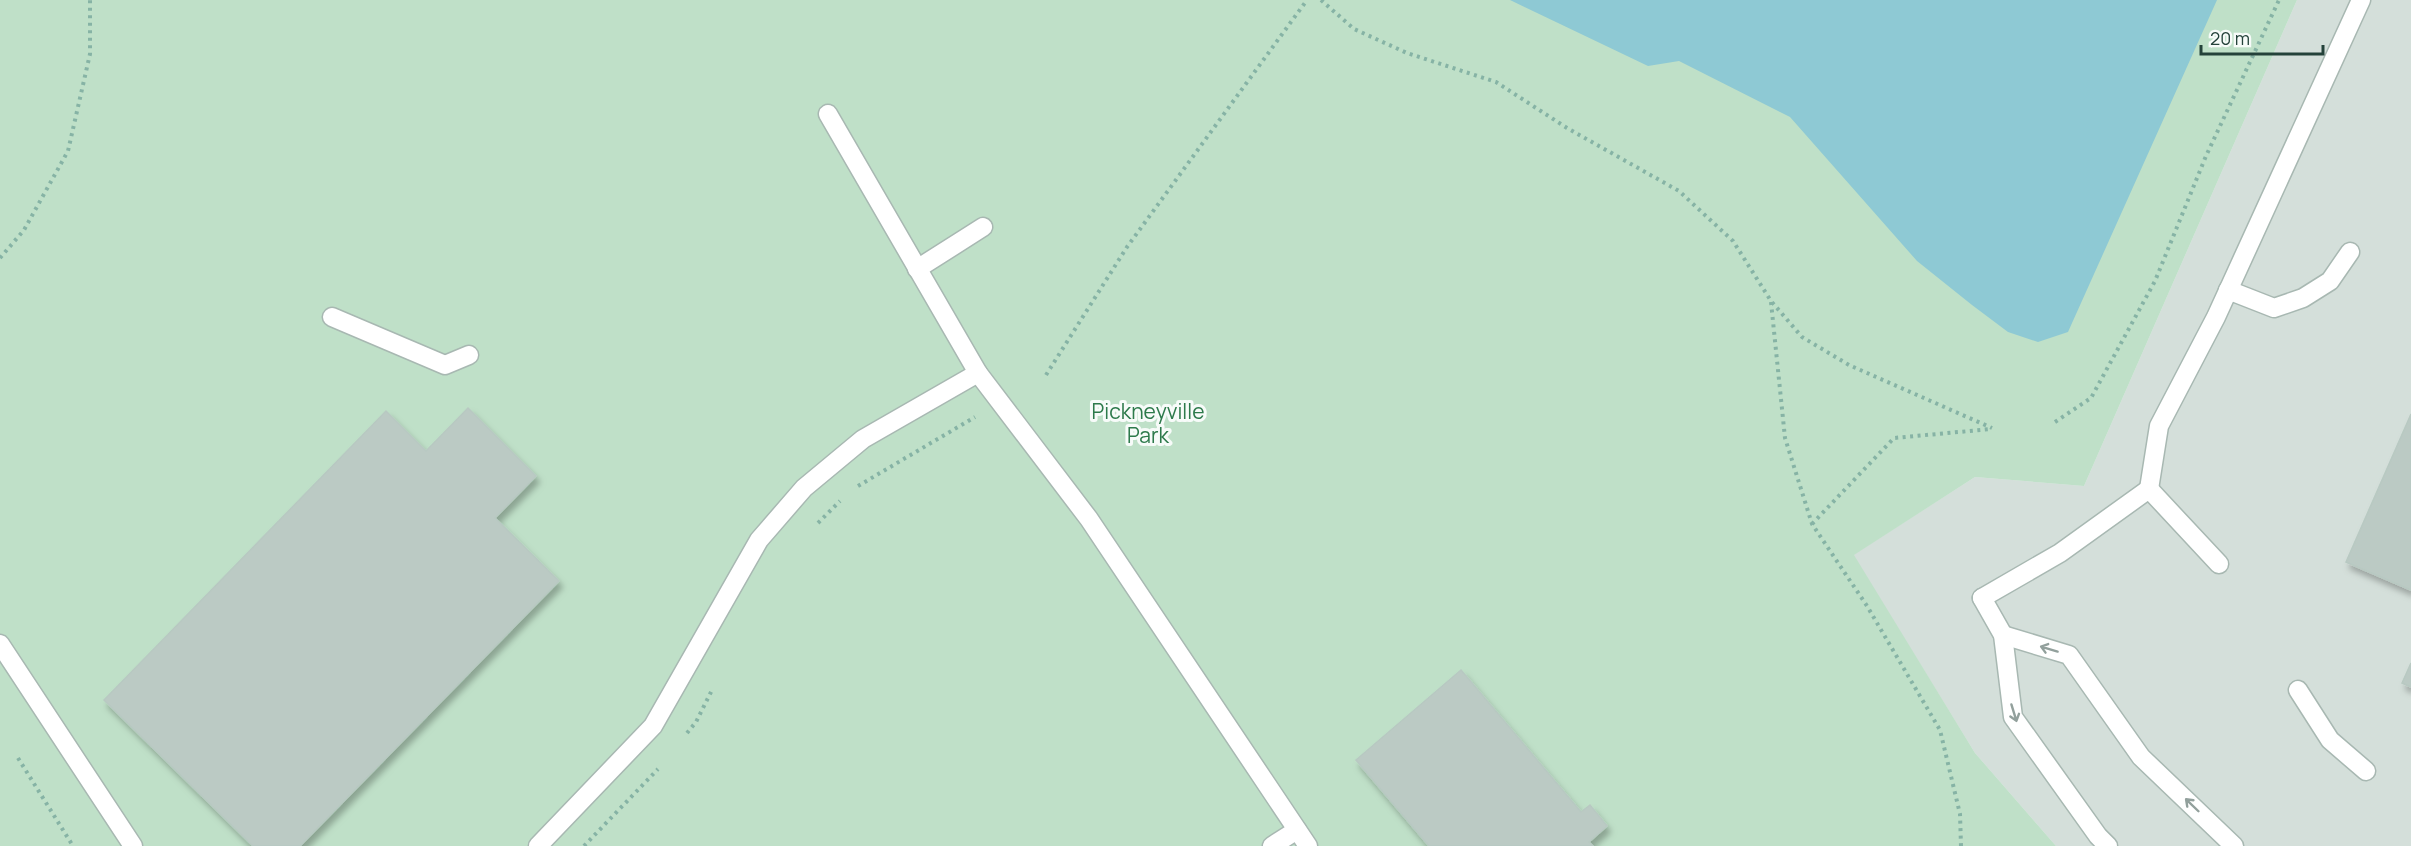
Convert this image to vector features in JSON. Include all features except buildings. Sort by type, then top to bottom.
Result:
[{"type":"street","points":[[2108,846],[2098,836],[2013,717],[2003,635],[1982,598],[2060,553],[2150,489],[2159,426],[2228,290],[2361,0]]},
{"type":"street","points":[[828,114],[978,373],[1089,519],[1308,846]]},
{"type":"street","points":[[917,269],[983,227]]},
{"type":"street","points":[[2228,290],[2274,308],[2302,298],[2330,281],[2350,252]]},
{"type":"street","points":[[332,317],[445,365],[469,355]]},
{"type":"street","points":[[538,846],[653,726],[759,540],[804,488],[863,439],[978,373]]},
{"type":"street","points":[[2150,489],[2219,564]]},
{"type":"street","points":[[2003,635],[2069,655],[2141,757],[2234,846]]},
{"type":"street","points":[[0,644],[133,846]]},
{"type":"street","points":[[2298,690],[2330,740],[2366,771]]},
{"type":"street","points":[[1272,846],[1297,830]]},
{"type":"path","points":[[0,258],[24,230],[68,151],[90,54],[90,0]]},
{"type":"path","points":[[1046,375],[1127,247],[1307,0]]},
{"type":"path","points":[[1321,0],[1354,29],[1407,53],[1496,82],[1567,128],[1679,190],[1733,241],[1771,301],[1802,336],[1849,365],[1992,429],[1894,438],[1812,524]]},
{"type":"path","points":[[2055,422],[2091,398],[2155,281],[2206,156],[2279,0]]},
{"type":"path","points":[[1771,301],[1785,438],[1812,524],[1867,606],[1940,730],[1960,814],[1961,846]]},
{"type":"path","points":[[852,490],[976,417]]},
{"type":"path","points":[[809,531],[843,498]]},
{"type":"path","points":[[681,739],[696,722],[716,682]]},
{"type":"path","points":[[18,758],[73,846]]},
{"type":"path","points":[[584,846],[646,783],[660,765]]},
{"type":"shaded area","points":[[2297,0],[2411,0],[2411,846],[2056,846],[1975,753],[1853,555],[1975,477],[2084,486]]},
{"type":"green space","name":"Pickneyville Park","points":[[0,0],[2297,0],[2084,486],[1975,477],[1854,555],[1975,753],[2056,846],[0,846]]},
{"type":"water","points":[[1510,0],[2217,0],[2068,332],[2038,342],[2008,332],[1917,261],[1790,117],[1679,61],[1648,66]]}]
